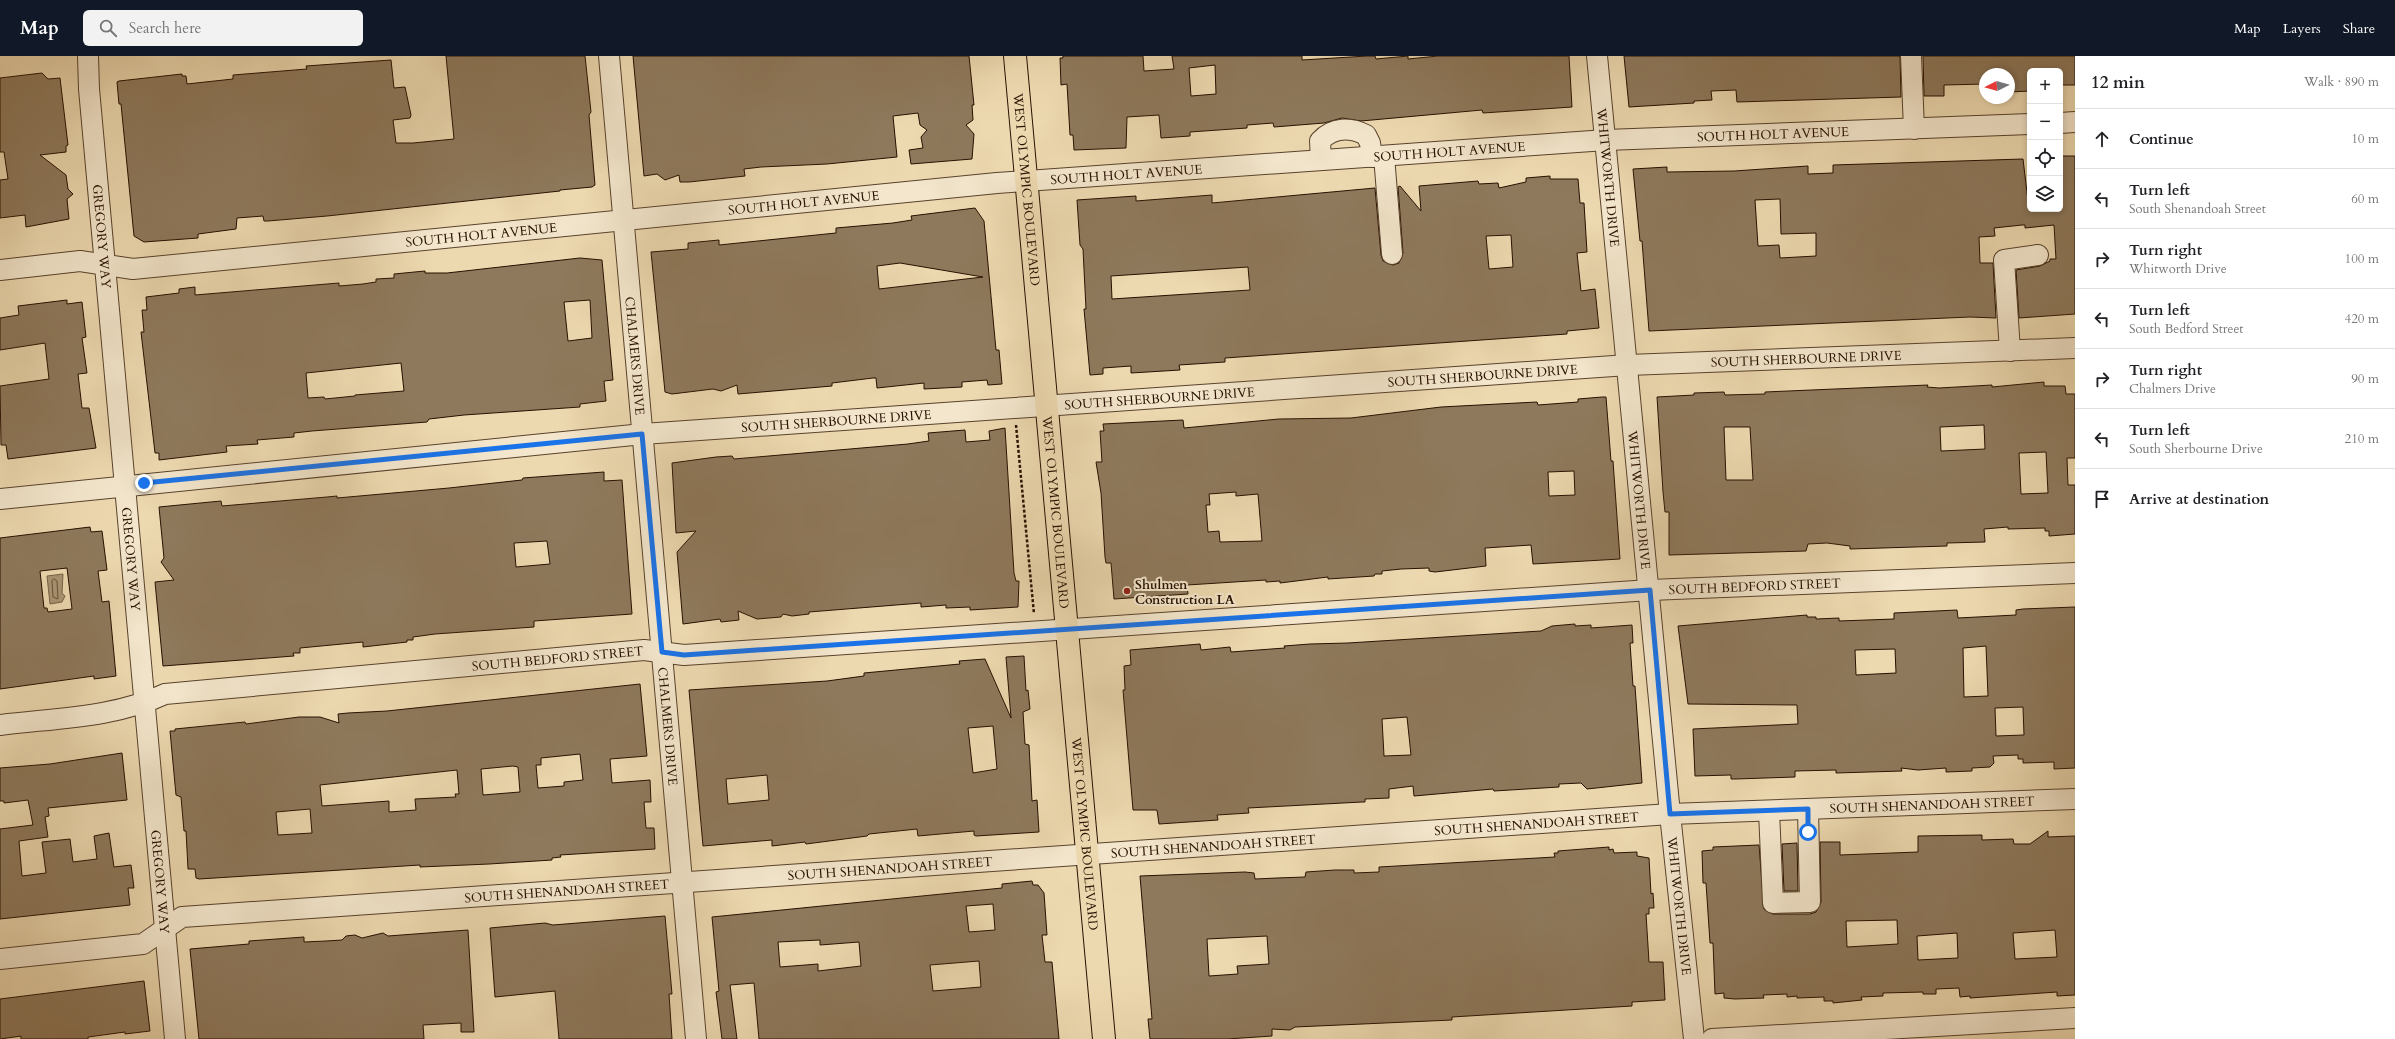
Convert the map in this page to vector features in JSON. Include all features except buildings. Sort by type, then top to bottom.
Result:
[{"type":"main road","name":"WEST OLYMPIC BOULEVARD","points":[[1015,56],[1104,1039]]},
{"type":"street","name":"GREGORY WAY","points":[[88,56],[88,89],[126,485],[175,1039]]},
{"type":"street","name":"CHALMERS DRIVE","points":[[609,56],[696,1039]]},
{"type":"street","name":"WHITWORTH DRIVE","points":[[1597,56],[1650,590],[1670,814],[1694,1039]]},
{"type":"street","points":[[1911,56],[1914,128]]},
{"type":"street","points":[[2063,123],[2075,122]]},
{"type":"street","name":"SOUTH HOLT AVENUE","points":[[0,270],[80,261],[133,269],[623,222],[1026,181],[1606,140],[2027,124]]},
{"type":"street","points":[[1321,160],[1320,141],[1325,136],[1337,130],[1347,129],[1366,135],[1378,156],[1392,254]]},
{"type":"street","points":[[2010,351],[2004,260],[2038,255]]},
{"type":"street","name":"SOUTH SHERBOURNE DRIVE","points":[[0,499],[126,485],[642,434],[1628,365],[2075,348]]},
{"type":"street","name":"SOUTH BEDFORD STREET","points":[[0,725],[121,710],[145,703],[165,694],[644,650],[684,655],[1650,590],[2075,573]]},
{"type":"street","name":"SOUTH SHENANDOAH STREET","points":[[0,959],[143,944],[164,928],[182,917],[1670,814],[2075,799]]},
{"type":"street","points":[[1769,811],[1773,903],[1810,902],[1808,809]]},
{"type":"street","points":[[1712,1039],[2075,1018]]},
{"type":"path","points":[[1015,427],[1033,613]]},
{"type":"water","points":[[63,574],[62,593],[65,596],[62,602],[50,604],[47,576]]},
{"type":"place","name":"Shulmen Construction LA","points":[[1127,591]]},
{"type":"route","points":[[144,483],[642,434],[662,652],[684,655],[1650,590],[1670,814],[1808,809],[1808,832]]}]
